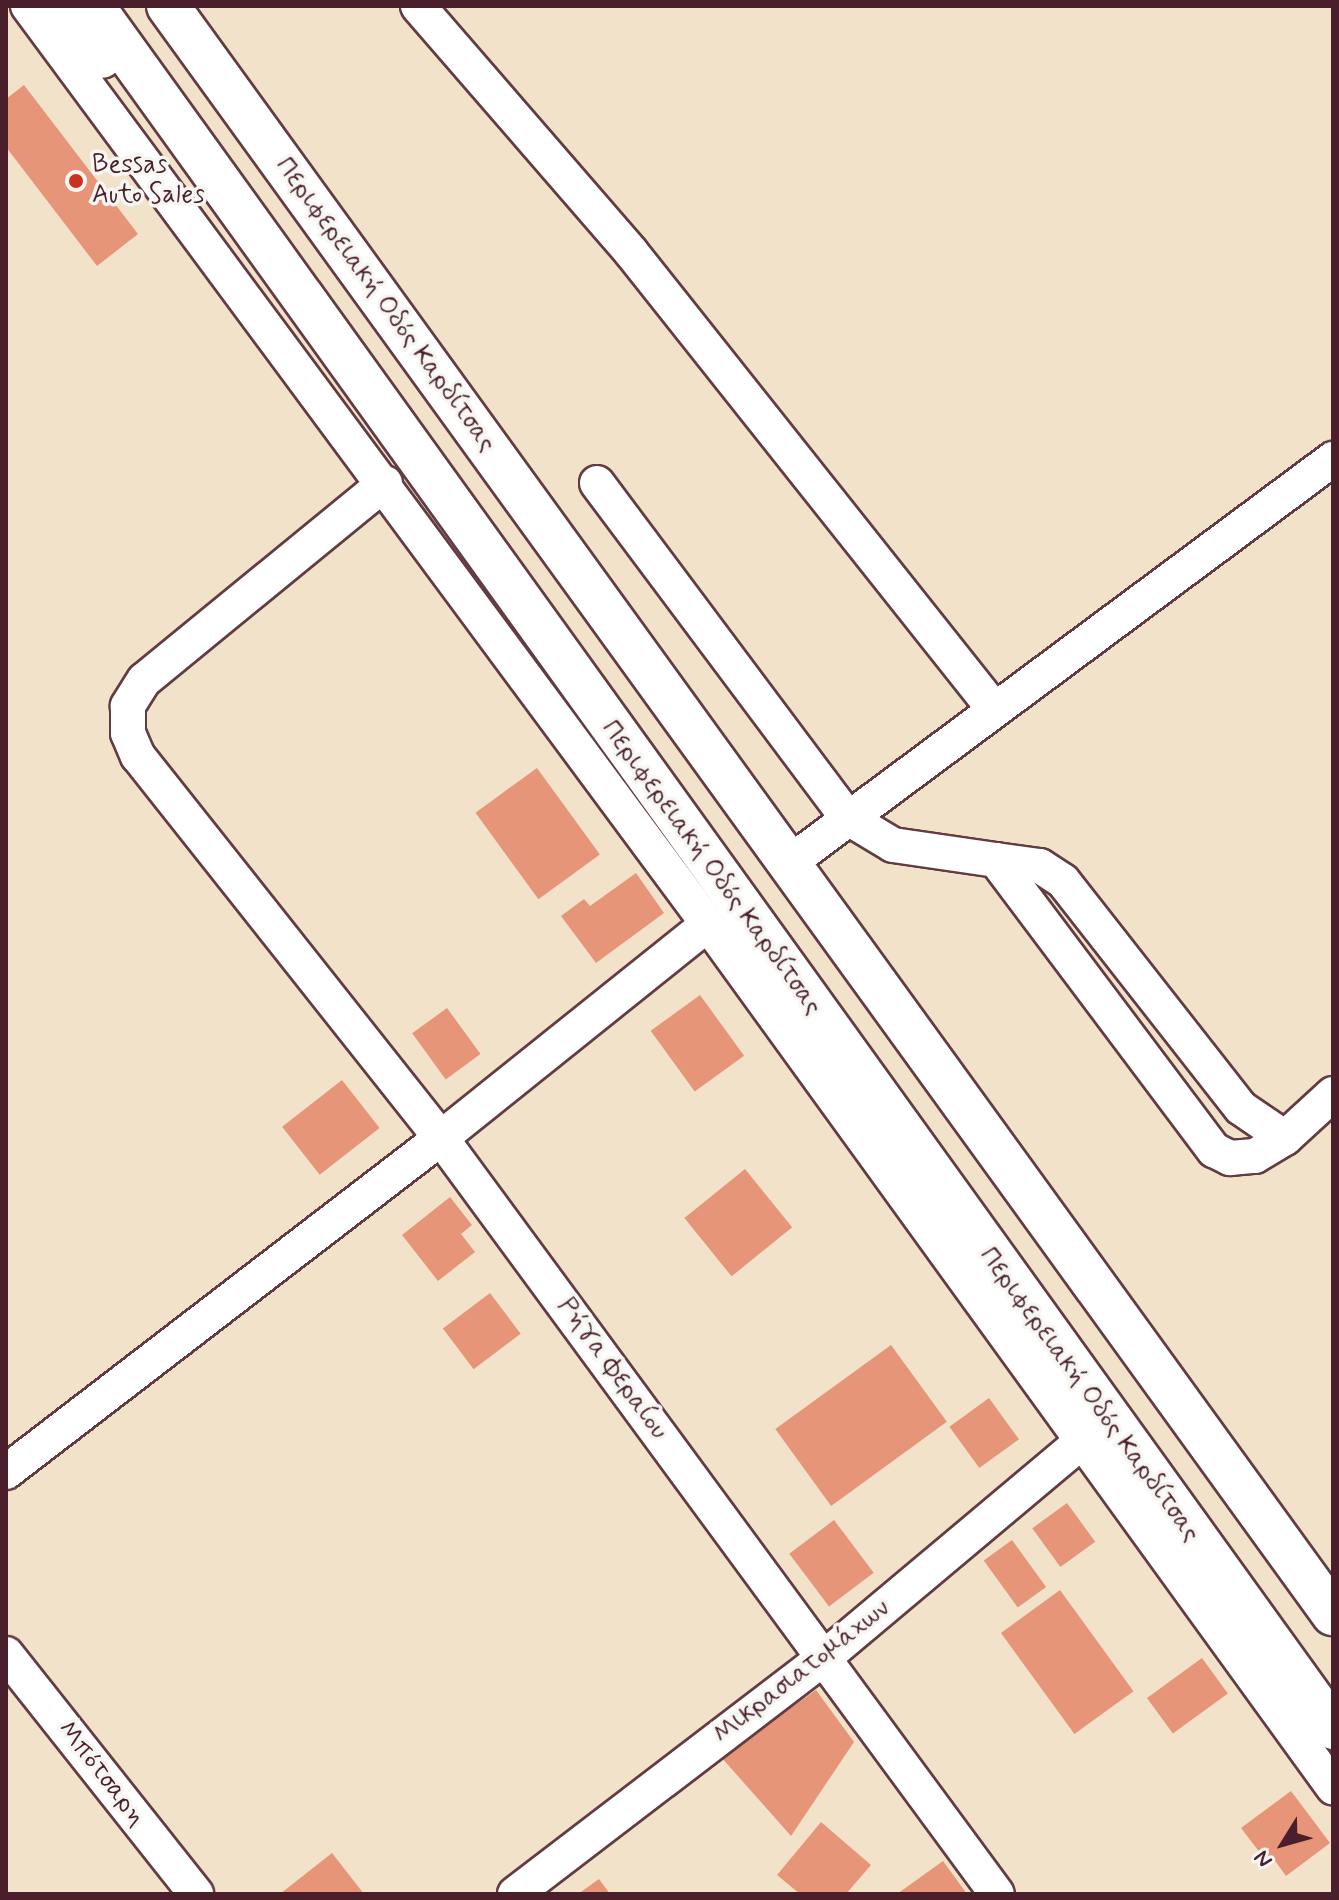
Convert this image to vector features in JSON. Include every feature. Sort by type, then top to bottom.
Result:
[{"type":"main road","points":[[58,6],[275,261]]},
{"type":"main road","name":"Περιφερειακή Οδός Καρδίτσας","points":[[93,6],[1333,1728]]},
{"type":"main road","name":"Περιφερειακή Οδός Καρδίτσας","points":[[168,6],[1333,1614]]},
{"type":"street","points":[[28,6],[385,483],[1333,1787]]},
{"type":"street","points":[[418,6],[631,252],[994,709]]},
{"type":"street","points":[[789,863],[1333,459]]},
{"type":"street","name":"Ρήγα Φεραίου","points":[[385,483],[164,661],[128,706],[128,733],[138,756],[441,1138],[997,1894]]},
{"type":"street","points":[[597,483],[848,818],[893,845],[1040,866],[1063,881],[1241,1108],[1285,1138]]},
{"type":"street","points":[[996,860],[1214,1150],[1230,1158],[1255,1156],[1285,1138],[1333,1094]]},
{"type":"street","points":[[6,1472],[441,1138],[708,924]]},
{"type":"street","name":"Μικρασιατομάχων","points":[[515,1894],[825,1657],[1081,1442]]},
{"type":"street","name":"Μπότσαρη","points":[[6,1654],[196,1894]]},
{"type":"building","points":[[24,85],[138,234],[97,266],[6,147],[6,99]]},
{"type":"building","points":[[537,768],[600,855],[538,899],[476,813]]},
{"type":"building","points":[[636,873],[664,913],[596,963],[561,916],[584,899],[590,906]]},
{"type":"building","points":[[700,995],[744,1056],[695,1092],[651,1031]]},
{"type":"building","points":[[447,1008],[481,1054],[446,1079],[412,1033]]},
{"type":"building","points":[[342,1080],[380,1128],[320,1175],[282,1127]]},
{"type":"building","points":[[745,1169],[792,1227],[732,1276],[684,1218]]},
{"type":"building","points":[[450,1197],[472,1225],[461,1234],[475,1252],[438,1281],[402,1235]]},
{"type":"building","points":[[490,1293],[521,1334],[474,1369],[443,1329]]},
{"type":"building","points":[[891,1345],[947,1422],[831,1506],[775,1429]]},
{"type":"building","points":[[989,1398],[1019,1439],[979,1468],[949,1427]]},
{"type":"building","points":[[1067,1503],[1095,1542],[1060,1567],[1032,1528]]},
{"type":"building","points":[[834,1520],[874,1573],[829,1606],[789,1554]]},
{"type":"building","points":[[1012,1540],[1046,1587],[1018,1607],[984,1561]]},
{"type":"building","points":[[1060,1590],[1133,1691],[1074,1734],[1001,1633]]},
{"type":"building","points":[[1202,1658],[1228,1694],[1173,1734],[1147,1698]]},
{"type":"building","points":[[816,1690],[854,1742],[791,1836],[721,1757]]},
{"type":"building","points":[[1291,1791],[1330,1843],[1286,1876],[1273,1858],[1267,1862],[1241,1828]]},
{"type":"building","points":[[821,1822],[871,1865],[846,1894],[800,1894],[777,1875]]},
{"type":"building","points":[[332,1853],[364,1894],[280,1894]]},
{"type":"building","points":[[943,1861],[967,1894],[897,1894]]},
{"type":"building","points":[[599,1879],[610,1894],[578,1894]]},
{"type":"place","name":"Bessas Auto Sales","points":[[76,181]]}]
